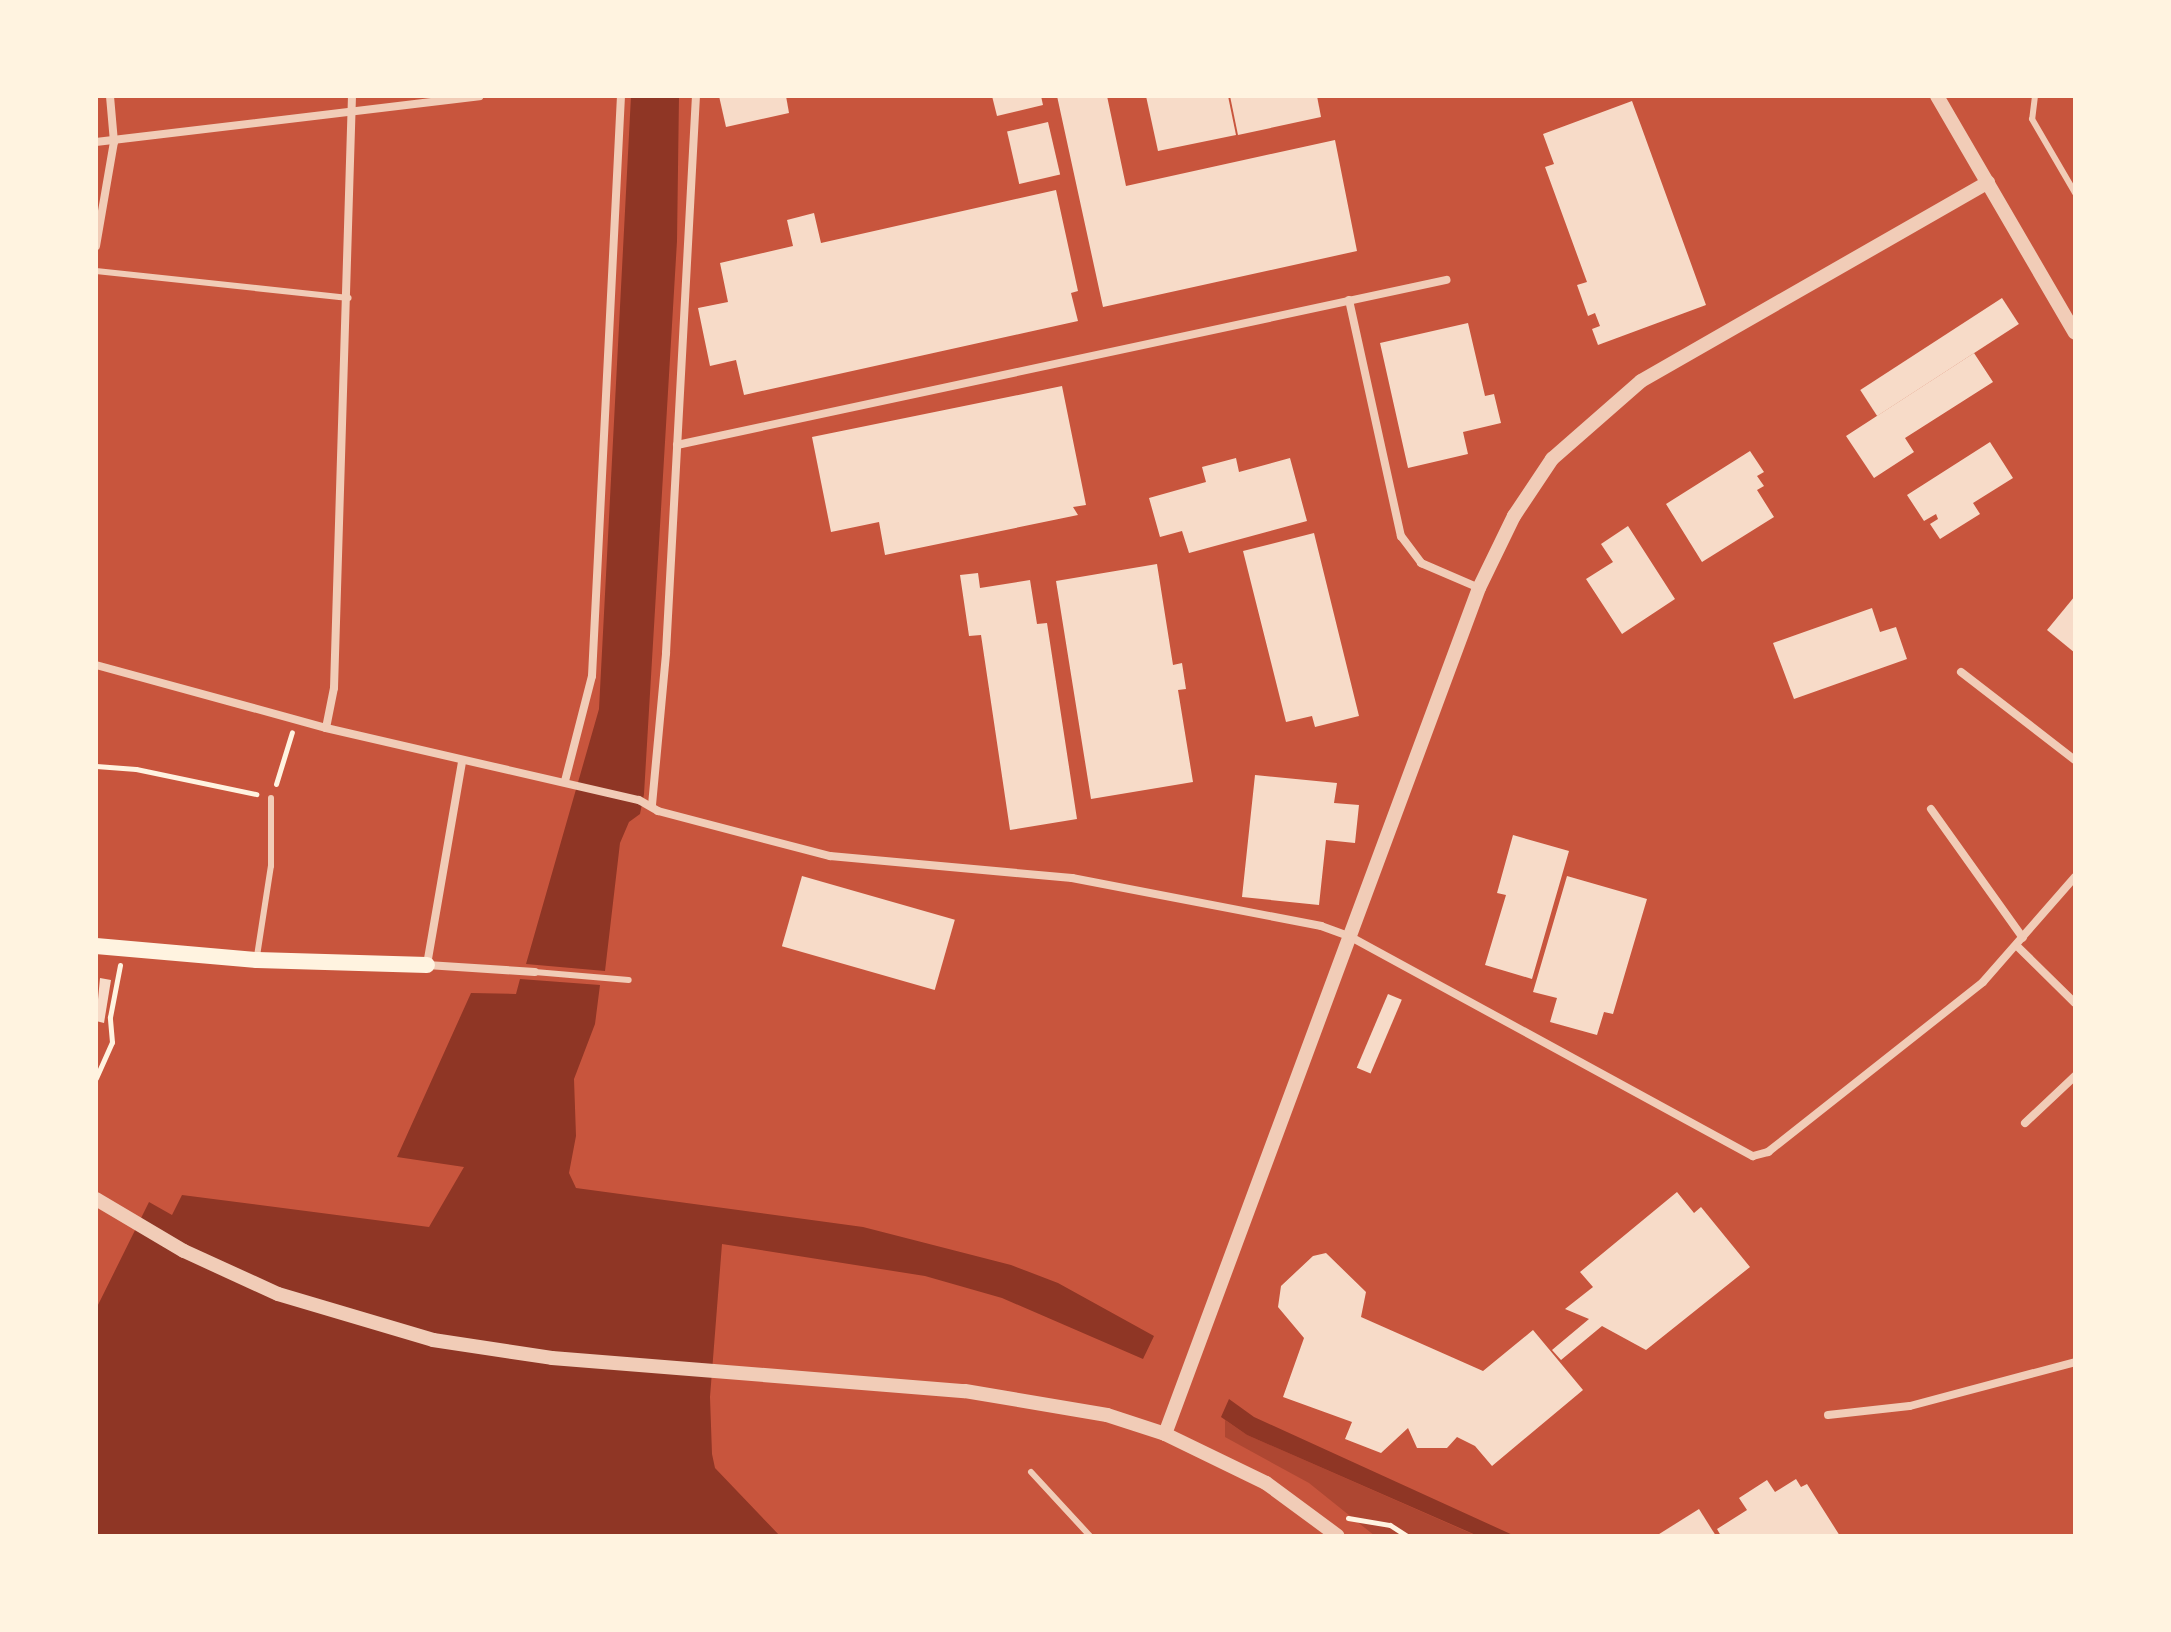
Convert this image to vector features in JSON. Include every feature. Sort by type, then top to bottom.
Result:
[{"type":"main road","points":[[96,946],[257,960],[427,965]]},
{"type":"street","points":[[96,246],[114,142],[110,96]]},
{"type":"street","points":[[326,728],[334,688],[349,298],[352,96]]},
{"type":"street","points":[[96,142],[479,96]]},
{"type":"street","points":[[568,782],[592,676],[621,96]]},
{"type":"street","points":[[652,805],[677,445],[696,96]]},
{"type":"street","points":[[1944,99],[2075,333]]},
{"type":"street","points":[[1165,1434],[1479,588],[1514,516],[1552,459],[1620,397],[1691,350],[1988,182]]},
{"type":"street","points":[[677,445],[1446,280]]},
{"type":"street","points":[[1349,300],[1401,536],[1421,563],[1479,588]]},
{"type":"street","points":[[96,665],[462,762],[568,782],[639,800],[658,811],[830,856],[1072,878],[1292,920],[1349,936],[1753,1156],[1768,1152],[1983,982],[2075,877]]},
{"type":"street","points":[[1961,672],[2075,760]]},
{"type":"street","points":[[462,762],[427,965],[535,972]]},
{"type":"street","points":[[1931,809],[2020,942],[2075,1003]]},
{"type":"street","points":[[2025,1123],[2075,1076]]},
{"type":"street","points":[[96,1199],[232,1274],[383,1328],[552,1358],[819,1379],[1051,1402],[1165,1434],[1266,1483],[1338,1536]]},
{"type":"street","points":[[1828,1415],[1910,1406],[2075,1362]]},
{"type":"lane","points":[[2035,96],[2032,119],[2075,193]]},
{"type":"lane","points":[[96,271],[349,298]]},
{"type":"lane","points":[[257,960],[271,866],[271,798]]},
{"type":"lane","points":[[535,972],[629,980]]},
{"type":"lane","points":[[1031,1472],[1090,1536]]},
{"type":"path","points":[[96,766],[136,769],[271,798],[296,720]]},
{"type":"path","points":[[96,1078],[112,1042],[110,1017],[123,948]]},
{"type":"path","points":[[1346,1517],[1390,1525],[1407,1536]]},
{"type":"shaded area","points":[[631,96],[679,96],[677,241],[644,794],[640,814],[629,822],[620,843],[605,971],[526,964],[599,709]]},
{"type":"shaded area","points":[[520,979],[600,985],[595,1024],[574,1079],[576,1136],[569,1173],[576,1188],[863,1227],[1011,1265],[1058,1283],[1154,1336],[1143,1359],[1002,1298],[925,1276],[722,1244],[710,1397],[712,1454],[715,1468],[780,1536],[96,1536],[96,1309],[149,1202],[172,1215],[182,1195],[429,1227],[464,1167],[397,1157],[471,993],[516,994]]},
{"type":"shaded area","points":[[1229,1399],[1254,1417],[1515,1536],[1478,1536],[1247,1435],[1221,1417]]},
{"type":"shaded area","points":[[1225,1420],[1247,1435],[1477,1536],[1375,1536],[1309,1483],[1225,1437]]},
{"type":"building","points":[[719,96],[786,96],[789,113],[726,127]]},
{"type":"building","points":[[992,96],[1041,96],[1043,105],[997,116]]},
{"type":"building","points":[[1057,96],[1107,96],[1126,186],[1335,140],[1357,251],[1103,307]]},
{"type":"building","points":[[1146,96],[1228,96],[1236,135],[1158,151]]},
{"type":"building","points":[[1230,96],[1317,96],[1321,117],[1238,135]]},
{"type":"building","points":[[1632,101],[1706,305],[1598,345],[1592,329],[1600,326],[1595,313],[1588,316],[1577,285],[1587,282],[1545,167],[1554,164],[1543,134]]},
{"type":"building","points":[[1048,122],[1060,175],[1019,184],[1007,131]]},
{"type":"building","points":[[1056,190],[1078,291],[1071,293],[1078,321],[744,395],[736,360],[710,366],[698,308],[728,302],[720,263],[793,246],[787,220],[814,213],[821,243]]},
{"type":"building","points":[[2002,298],[2019,324],[1877,416],[1860,390]]},
{"type":"building","points":[[1468,323],[1485,396],[1494,394],[1501,423],[1463,432],[1468,454],[1408,468],[1380,343]]},
{"type":"building","points":[[1974,353],[1993,382],[1905,438],[1914,452],[1874,478],[1846,436]]},
{"type":"building","points":[[1062,386],[1086,505],[1073,507],[1078,515],[885,555],[879,522],[831,532],[812,437]]},
{"type":"building","points":[[1990,442],[2013,478],[1973,503],[1980,514],[1940,539],[1930,524],[1938,519],[1936,514],[1924,521],[1907,495]]},
{"type":"building","points":[[1750,451],[1764,472],[1757,476],[1764,486],[1757,490],[1774,517],[1702,562],[1666,504]]},
{"type":"building","points":[[1236,458],[1239,472],[1290,458],[1307,521],[1189,553],[1182,531],[1160,537],[1149,498],[1206,482],[1202,467]]},
{"type":"building","points":[[1628,526],[1675,599],[1622,634],[1586,579],[1613,562],[1601,544]]},
{"type":"building","points":[[1314,533],[1359,716],[1315,727],[1312,716],[1286,722],[1243,551]]},
{"type":"building","points":[[1157,564],[1173,665],[1182,663],[1186,689],[1178,690],[1193,782],[1091,799],[1056,581]]},
{"type":"building","points":[[978,573],[980,588],[1030,580],[1037,624],[1047,623],[1077,819],[1010,830],[981,635],[969,636],[960,575]]},
{"type":"building","points":[[2075,596],[2075,653],[2047,630]]},
{"type":"building","points":[[1872,608],[1880,632],[1896,627],[1907,659],[1794,699],[1773,643]]},
{"type":"building","points":[[1255,775],[1337,783],[1334,803],[1359,805],[1355,843],[1326,840],[1319,905],[1242,897]]},
{"type":"building","points":[[1513,835],[1569,851],[1532,979],[1485,965],[1506,895],[1497,893]]},
{"type":"building","points":[[802,876],[955,920],[935,990],[782,946]]},
{"type":"building","points":[[1567,876],[1647,899],[1613,1014],[1604,1012],[1597,1035],[1550,1022],[1557,998],[1533,992]]},
{"type":"building","points":[[100,978],[111,980],[104,1023],[96,1021]]},
{"type":"building","points":[[1388,994],[1402,1000],[1371,1074],[1357,1068]]},
{"type":"building","points":[[1677,1192],[1694,1213],[1701,1207],[1750,1267],[1646,1350],[1602,1326],[1561,1360],[1552,1350],[1589,1319],[1565,1309],[1593,1287],[1580,1272]]},
{"type":"building","points":[[1326,1253],[1366,1292],[1361,1317],[1483,1371],[1533,1330],[1583,1390],[1492,1466],[1475,1446],[1457,1437],[1447,1448],[1417,1448],[1408,1428],[1381,1453],[1345,1439],[1352,1422],[1283,1397],[1304,1338],[1278,1307],[1281,1286],[1313,1256]]},
{"type":"building","points":[[1796,1479],[1801,1487],[1807,1484],[1840,1536],[1721,1536],[1717,1529],[1747,1510],[1739,1498],[1767,1480],[1775,1492]]},
{"type":"building","points":[[1699,1509],[1716,1536],[1656,1536]]}]
